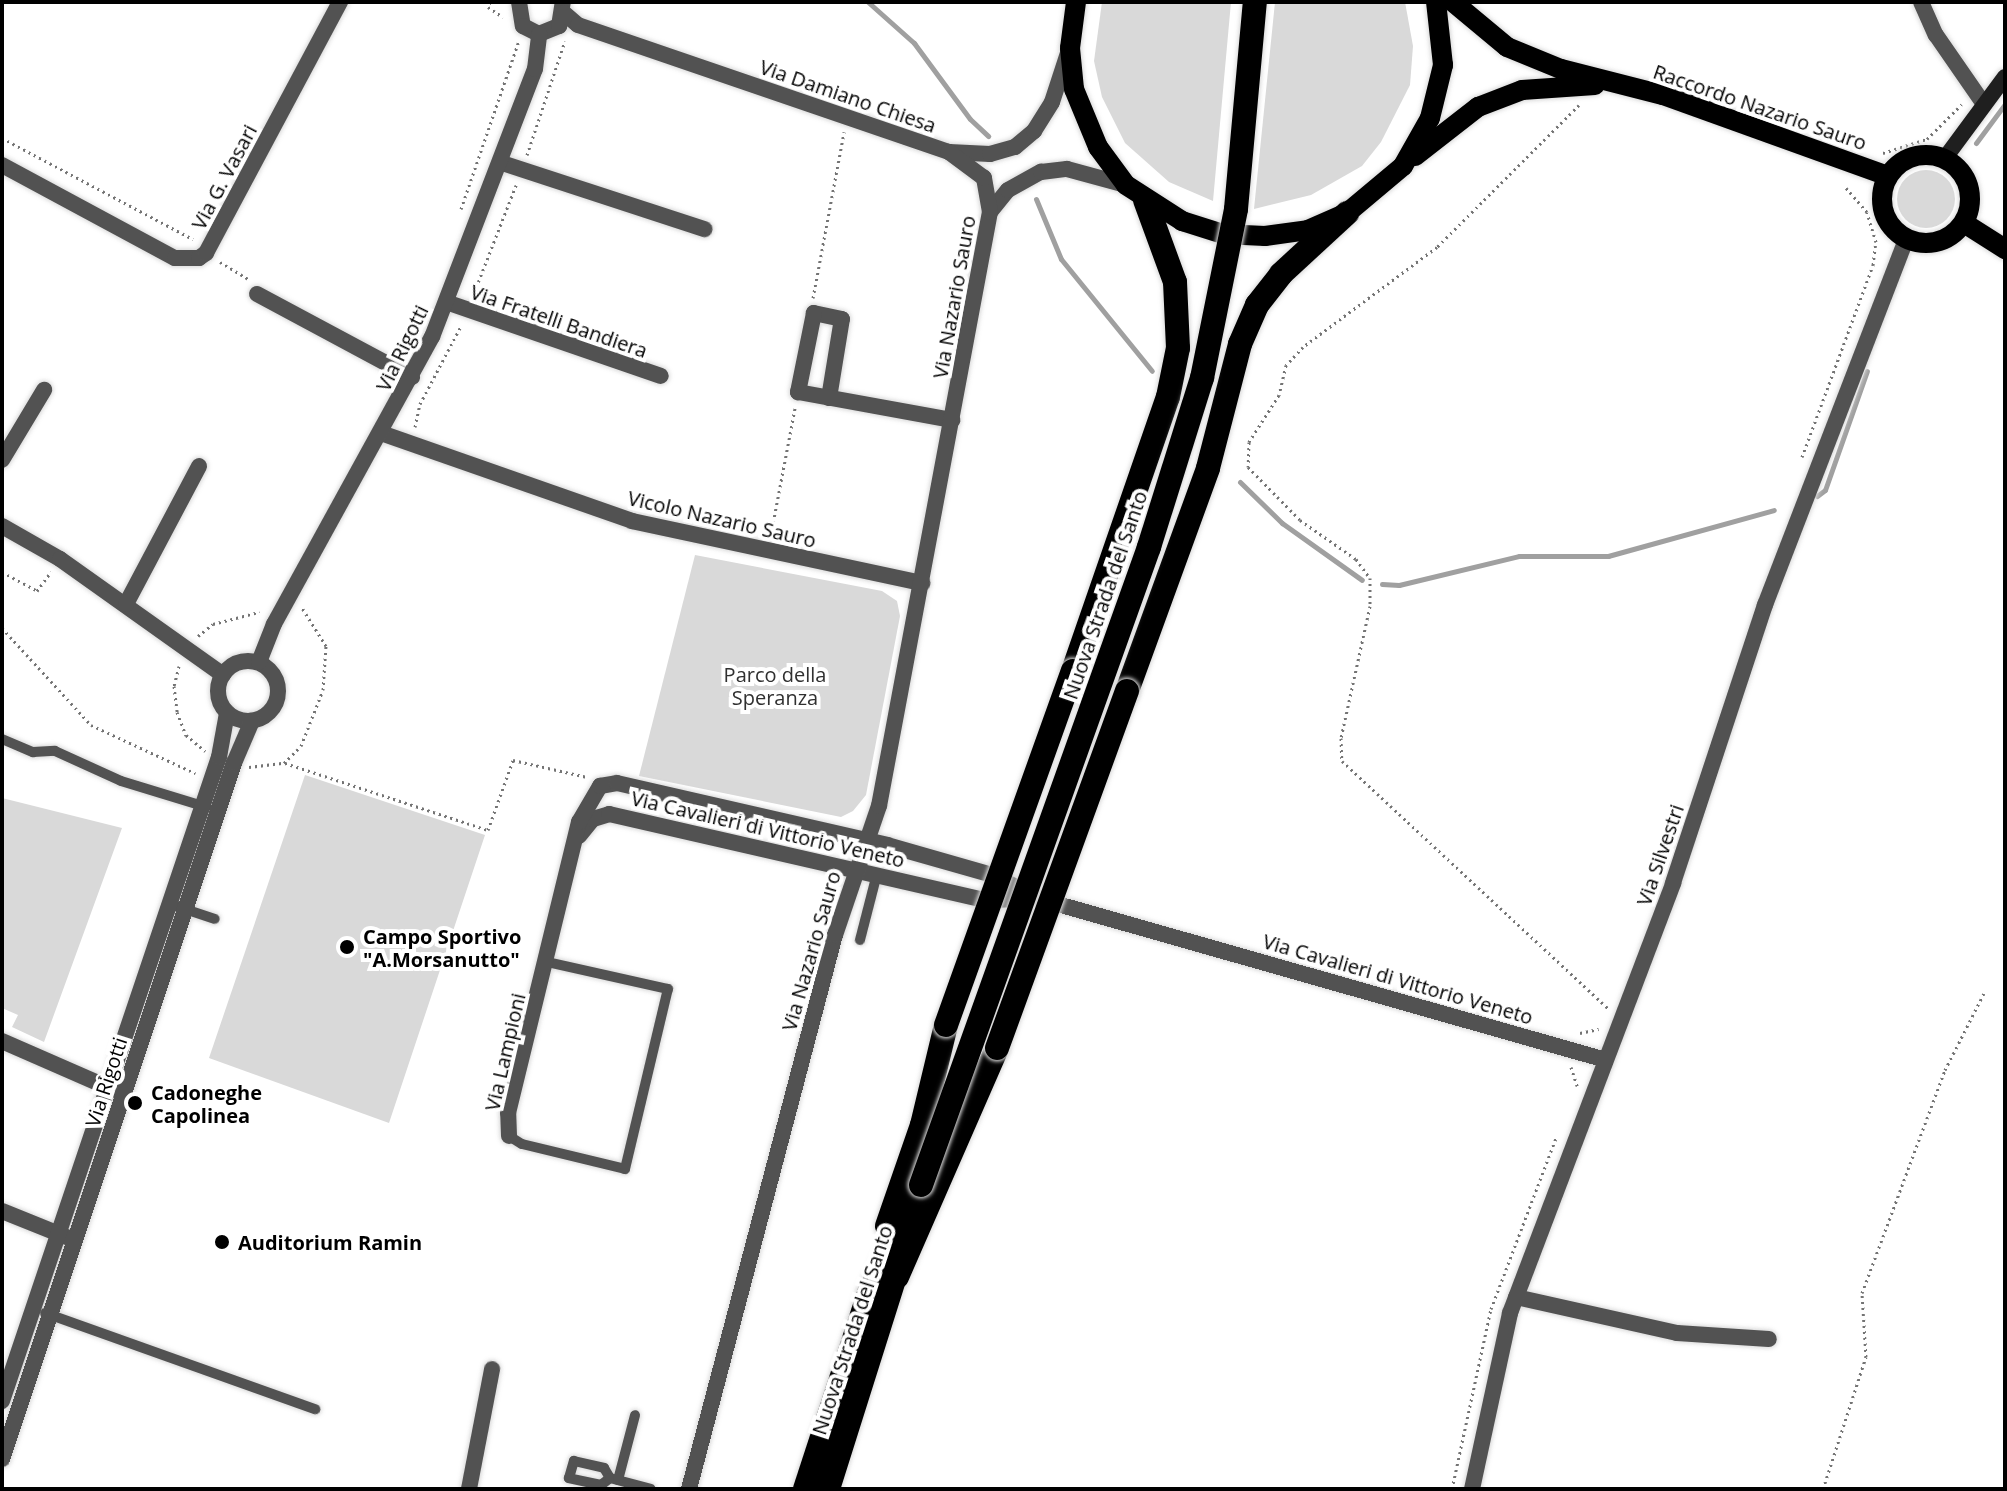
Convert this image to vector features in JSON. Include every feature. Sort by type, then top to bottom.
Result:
[{"type":"highway","name":"Nuova Strada del Santo","points":[[805,1489],[921,1185],[1149,547],[1202,378],[1236,209],[1255,2]]},
{"type":"highway","points":[[879,1293],[946,1025],[1168,397],[1178,348],[1175,282],[1136,192]]},
{"type":"highway","points":[[879,1293],[923,1226],[997,1048],[1208,468],[1240,344],[1257,305],[1281,274],[1347,213]]},
{"type":"highway","name":"Nuova Strada del Santo","points":[[828,1489],[879,1293]]},
{"type":"main road","points":[[1076,2],[1070,48],[1074,89],[1085,119],[1136,192]]},
{"type":"main road","points":[[1403,166],[1430,118],[1443,65],[1436,2]]},
{"type":"main road","name":"Raccordo Nazario Sauro","points":[[1453,2],[1507,47],[1617,84],[1663,95],[1888,176]]},
{"type":"main road","name":"Raccordo Nazario Sauro","points":[[1136,192],[1182,221],[1251,236],[1308,230],[1347,213],[1478,107],[1522,90],[1617,84]]},
{"type":"main road","points":[[1919,155],[1945,158],[1966,179],[1970,209],[1964,223],[1938,242],[1906,239],[1886,218],[1882,204],[1888,176],[1919,155]]},
{"type":"main road","points":[[1964,223],[2005,249]]},
{"type":"street","name":"Via G. Vasari","points":[[2,165],[175,258],[199,258],[206,253],[340,2]]},
{"type":"street","points":[[519,2],[523,26],[539,34],[553,31],[564,8]]},
{"type":"street","points":[[1921,2],[1977,98]]},
{"type":"street","name":"Via Damiano Chiesa","points":[[564,8],[578,25],[949,152],[990,154],[1015,147],[1034,131],[1052,102],[1070,48]]},
{"type":"street","name":"Via Rigotti","points":[[2,1401],[34,1309],[66,1237],[210,808],[252,721],[269,713],[278,698],[273,673],[259,662],[287,599],[412,377],[446,302],[502,163],[535,69],[539,34]]},
{"type":"street","points":[[1945,158],[1977,98],[2005,77]]},
{"type":"street","name":"Via Nazario Sauro","points":[[689,1489],[855,869],[879,806],[990,212],[984,178],[949,152]]},
{"type":"street","points":[[502,163],[704,229]]},
{"type":"street","points":[[990,212],[1015,184],[1041,172],[1067,169],[1136,192]]},
{"type":"street","name":"Via Silvestri","points":[[1472,1489],[1516,1297],[1673,883],[1765,605],[1906,239]]},
{"type":"street","points":[[257,294],[412,377]]},
{"type":"street","name":"Via Fratelli Bandiera","points":[[446,302],[467,312],[661,376]]},
{"type":"street","points":[[829,398],[842,319],[814,313],[798,392],[829,398],[952,420]]},
{"type":"street","points":[[2,460],[44,390]]},
{"type":"street","name":"Vicolo Nazario Sauro","points":[[381,433],[632,521],[922,583]]},
{"type":"street","points":[[126,604],[199,466]]},
{"type":"street","points":[[2,526],[60,559],[223,675],[234,664],[259,662]]},
{"type":"street","name":"Via Rigotti","points":[[210,808],[227,713],[218,692],[223,675]]},
{"type":"street","points":[[227,713],[252,721]]},
{"type":"street","name":"Via Cavalieri di Vittorio Veneto","points":[[600,786],[617,783],[866,840],[992,875],[1040,899],[1606,1060]]},
{"type":"street","points":[[578,837],[585,804],[600,786]]},
{"type":"street","name":"Via Cavalieri di Vittorio Veneto","points":[[578,837],[593,819],[609,814],[984,900],[1040,899]]},
{"type":"street","name":"Via Lampioni","points":[[509,1136],[508,1113],[578,837]]},
{"type":"street","points":[[2,1041],[115,1091]]},
{"type":"street","points":[[2,1211],[66,1237]]},
{"type":"street","name":"Via Rigotti","points":[[2,1459],[51,1315],[66,1237]]},
{"type":"street","points":[[1516,1297],[1677,1333],[1769,1339]]},
{"type":"street","points":[[469,1489],[492,1369]]},
{"type":"lane","points":[[2,739],[33,752],[55,751],[121,781],[210,808]]},
{"type":"lane","points":[[860,940],[877,874]]},
{"type":"lane","points":[[178,906],[215,919]]},
{"type":"lane","points":[[509,1136],[522,1144],[625,1169],[668,989],[547,962]]},
{"type":"lane","points":[[34,1309],[315,1409]]},
{"type":"lane","points":[[635,1415],[614,1479],[651,1489]]},
{"type":"path","points":[[490,2],[488,7],[500,12],[505,23]]},
{"type":"path","points":[[417,433],[414,417],[467,312],[522,170],[564,41],[572,35]]},
{"type":"path","points":[[485,142],[519,46],[513,37]]},
{"type":"path","points":[[1874,153],[1903,150],[1927,139],[1977,98]]},
{"type":"path","points":[[814,313],[845,116]]},
{"type":"path","points":[[1565,118],[1437,247],[1303,347],[1286,365],[1279,395],[1249,442],[1248,467],[1300,520],[1356,559],[1370,578],[1370,606],[1341,738],[1342,761],[1610,1009],[1623,1014]]},
{"type":"path","points":[[2,138],[191,237]]},
{"type":"path","points":[[223,264],[260,287],[257,294]]},
{"type":"path","points":[[768,552],[798,392]]},
{"type":"path","points":[[2,572],[37,591],[60,559]]},
{"type":"path","points":[[193,640],[213,624],[256,615],[265,607]]},
{"type":"path","points":[[284,763],[301,746],[328,676],[321,633],[302,607]]},
{"type":"path","points":[[2,628],[91,725],[203,776]]},
{"type":"path","points":[[181,658],[174,686],[177,712],[186,735],[209,754]]},
{"type":"path","points":[[243,766],[284,763],[488,830],[513,760],[592,778],[600,786]]},
{"type":"path","points":[[1823,1489],[1866,1357],[1862,1293],[1945,1070],[1984,993]]},
{"type":"green space","points":[[1102,2],[1231,2],[1213,201],[1169,182],[1125,143],[1102,97],[1094,61]]},
{"type":"green space","points":[[1275,2],[1405,2],[1413,46],[1410,85],[1381,142],[1362,166],[1311,195],[1254,209]]},
{"type":"green space","points":[[1926,170],[1947,178],[1955,199],[1947,220],[1926,228],[1905,220],[1897,199],[1905,178]]},
{"type":"green space","name":"Parco della Speranza","points":[[695,555],[882,591],[897,601],[900,616],[866,795],[853,811],[841,817],[639,776]]},
{"type":"green space","name":"Campo Sportivo \"A.Morsanutto\"","points":[[305,775],[485,835],[389,1123],[209,1058]]},
{"type":"green space","points":[[2,798],[122,828],[44,1042],[12,1027],[18,1015],[2,1008]]},
{"type":"waterway","points":[[868,2],[914,43],[970,119],[988,136]]},
{"type":"waterway","points":[[1976,143],[2005,104]]},
{"type":"waterway","points":[[1036,199],[1061,259],[1152,371]]},
{"type":"waterway","points":[[1817,496],[1825,490],[1867,371]]},
{"type":"waterway","points":[[1240,482],[1282,523],[1362,580]]},
{"type":"waterway","points":[[1382,584],[1399,585],[1519,556],[1608,556],[1774,510]]},
{"type":"place","name":"Campo Sportivo \"A.Morsanutto\"","points":[[347,947]]},
{"type":"place","name":"Cadoneghe Capolinea","points":[[135,1103]]},
{"type":"place","name":"Auditorium Ramin","points":[[222,1242]]}]
